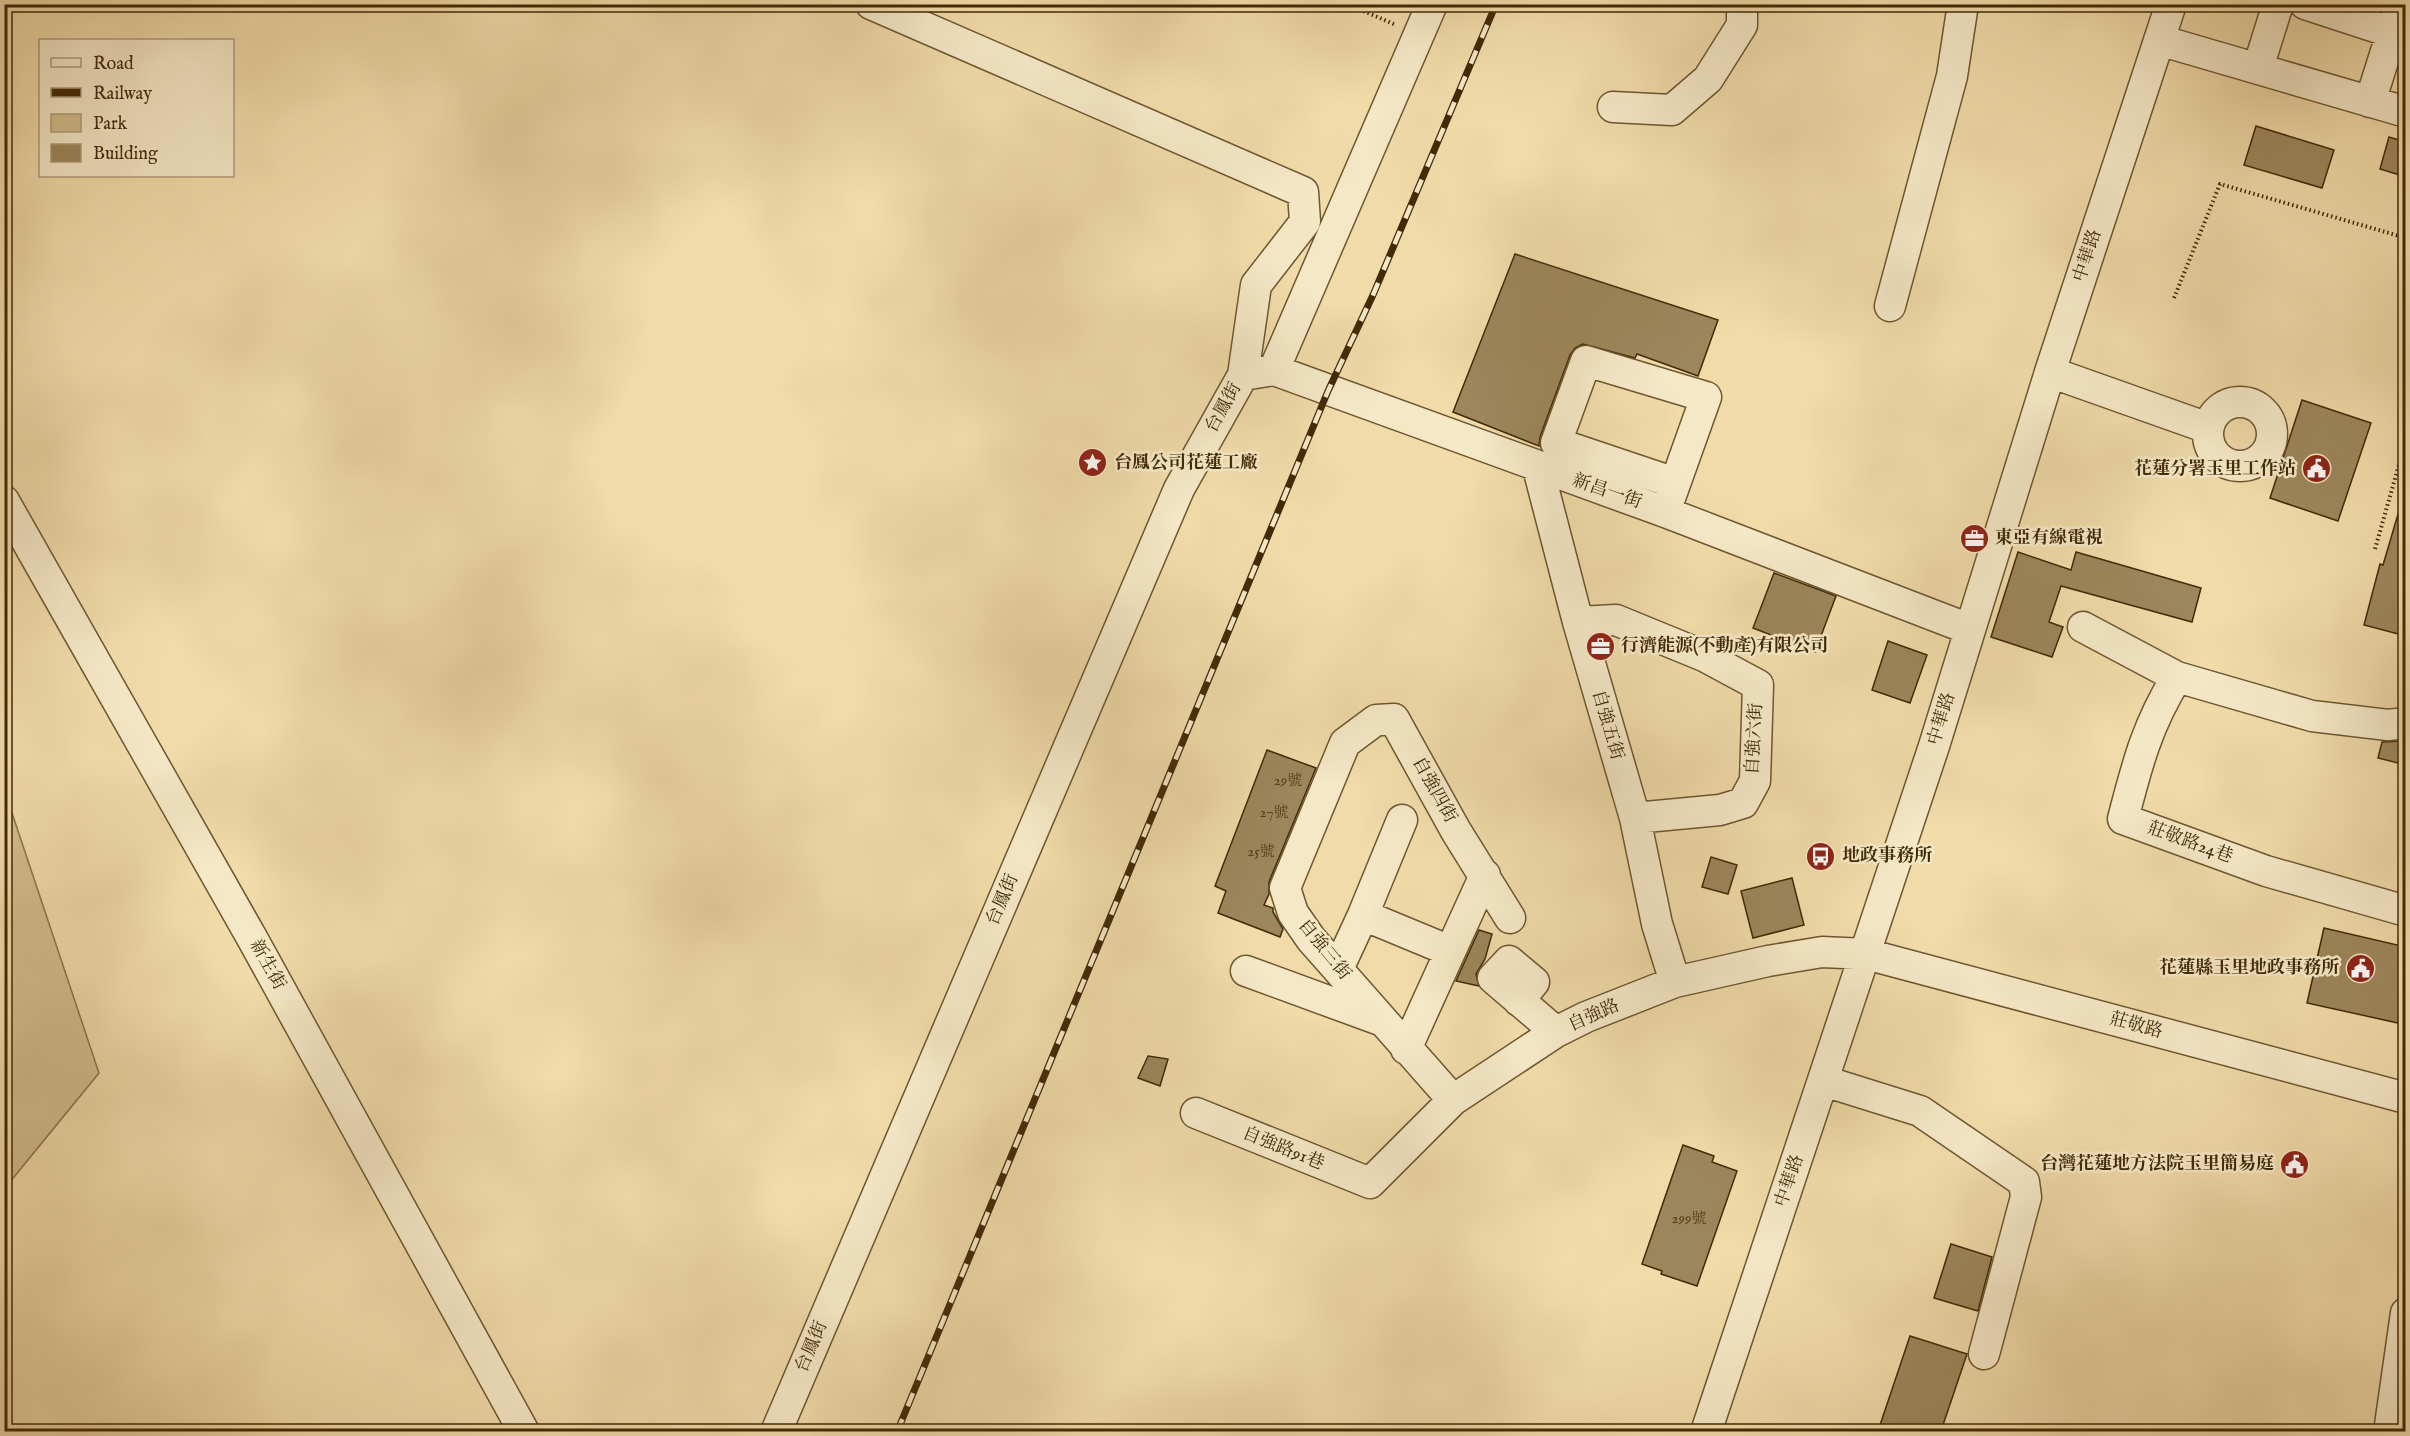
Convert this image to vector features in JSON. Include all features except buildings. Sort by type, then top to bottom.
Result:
[{"type":"street","points":[[871,4],[1303,192],[1305,222],[1256,285],[1243,375]]},
{"type":"street","points":[[1274,370],[1432,4]]},
{"type":"street","points":[[1613,107],[1672,110],[1708,80],[1742,24],[1742,4]]},
{"type":"street","points":[[1890,306],[1952,76],[1963,4]]},
{"type":"street","name":"中華路","points":[[1706,1431],[1934,746],[2050,372],[2171,4]]},
{"type":"street","points":[[2258,68],[2278,4]]},
{"type":"street","points":[[2305,4],[2399,35]]},
{"type":"street","points":[[2370,102],[2399,35],[2401,4]]},
{"type":"street","points":[[2159,40],[2406,112]]},
{"type":"street","points":[[1665,512],[1706,396],[1586,361],[1556,443],[1675,483]]},
{"type":"street","name":"新昌一街","points":[[1243,375],[1274,370],[1538,468],[1665,512],[1969,629]]},
{"type":"street","points":[[2050,372],[2208,428]]},
{"type":"street","name":"台鳳街","points":[[776,1431],[1179,489],[1243,375]]},
{"type":"street","name":"自強五街","points":[[1538,468],[1578,622],[1635,818],[1658,924],[1675,982]]},
{"type":"street","name":"新生街","points":[[4,501],[252,938],[524,1431]]},
{"type":"street","name":"自強六街","points":[[1578,622],[1616,620],[1704,656],[1758,685],[1755,781],[1743,803],[1720,810],[1635,818]]},
{"type":"street","points":[[2083,627],[2177,677],[2312,716],[2388,725],[2406,723]]},
{"type":"street","name":"莊敬路24巷","points":[[2177,677],[2162,702],[2142,746],[2122,819],[2266,871],[2406,911]]},
{"type":"street","name":"自強四街","points":[[1376,720],[1394,719],[1456,831],[1485,875],[1509,918]]},
{"type":"street","name":"自強三街","points":[[1376,720],[1345,743],[1286,888],[1293,913],[1311,939],[1453,1100]]},
{"type":"street","points":[[1338,969],[1363,915],[1401,820]]},
{"type":"street","points":[[1406,1049],[1485,875]]},
{"type":"street","points":[[1363,915],[1450,951]]},
{"type":"street","name":"自強路","points":[[1370,1183],[1453,1100],[1556,1032],[1586,1017],[1675,982],[1768,961],[1822,952],[1866,954]]},
{"type":"street","name":"莊敬路","points":[[1866,954],[2406,1098]]},
{"type":"street","points":[[1246,971],[1383,1021]]},
{"type":"street","points":[[1519,1001],[1556,1032]]},
{"type":"street","points":[[1824,1081],[1920,1111],[2024,1182],[2026,1197],[1984,1354]]},
{"type":"street","name":"自強路91巷","points":[[1196,1113],[1370,1183]]},
{"type":"street","points":[[2395,1414],[2406,1313]]},
{"type":"path","points":[[1347,4],[1419,34]]},
{"type":"path","points":[[2174,298],[2220,184],[2406,238]]},
{"type":"path","points":[[2375,549],[2406,440]]},
{"type":"green space","points":[[4,789],[99,1073],[5,1188],[4,1188]]},
{"type":"railway","points":[[897,1432],[1328,391],[1373,295],[1496,4]]},
{"type":"place","name":"台鳳公司花蓮工廠","points":[[1093,463]]},
{"type":"place","name":"花蓮分署玉里工作站","points":[[2317,469]]},
{"type":"place","name":"東亞有線電視","points":[[1974,538]]},
{"type":"place","name":"行濟能源(不動產)有限公司","points":[[1600,646]]},
{"type":"place","name":"地政事務所","points":[[1821,856]]},
{"type":"place","name":"花蓮縣玉里地政事務所","points":[[2360,968]]},
{"type":"place","name":"台灣花蓮地方法院玉里簡易庭","points":[[2295,1164]]}]
